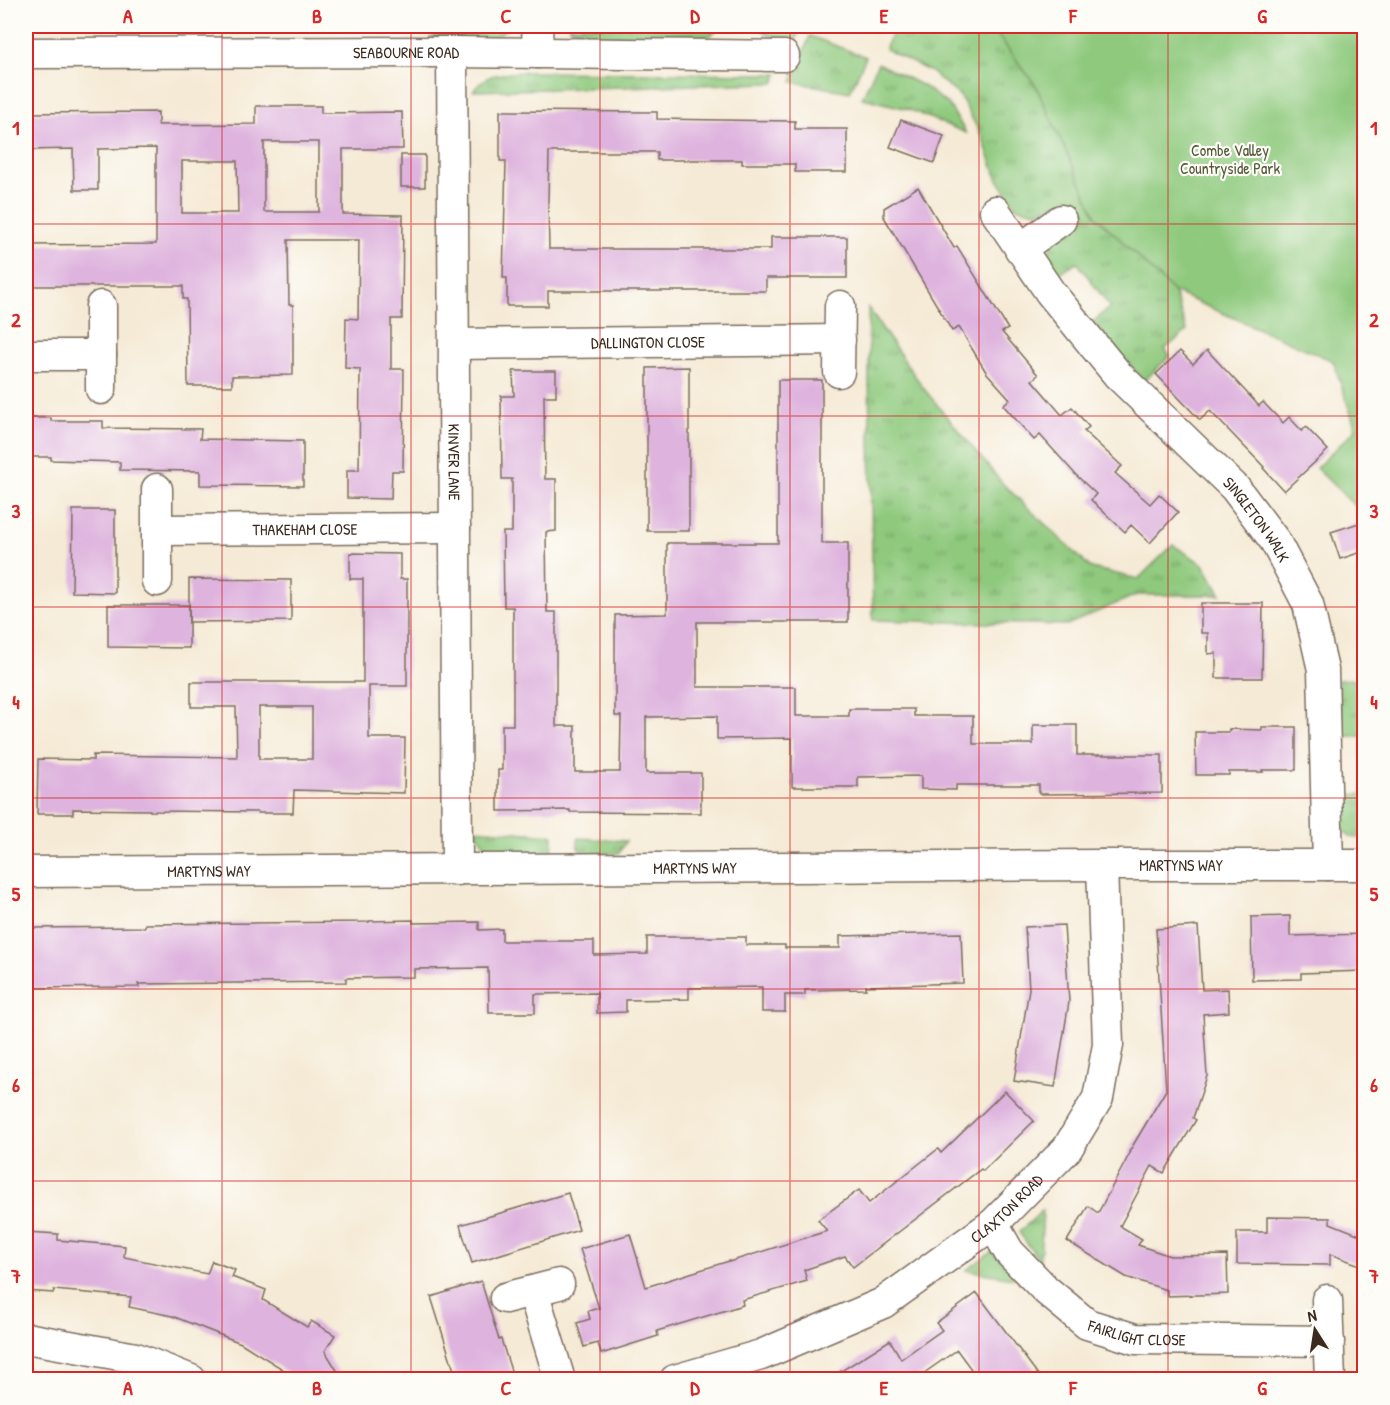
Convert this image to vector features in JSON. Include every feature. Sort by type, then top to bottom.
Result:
[{"type":"street","name":"SEABOURNE ROAD","points":[[26,53],[452,52],[537,39],[784,56]]},
{"type":"street","name":"KINVER LANE","points":[[452,52],[457,870]]},
{"type":"street","name":"SINGLETON WALK","points":[[995,212],[1050,292],[1118,375],[1235,488],[1275,541],[1308,604],[1323,670],[1328,864]]},
{"type":"street","points":[[1020,249],[1061,220]]},
{"type":"street","points":[[101,306],[101,389]]},
{"type":"street","points":[[839,372],[840,306]]},
{"type":"street","name":"DALLINGTON CLOSE","points":[[454,344],[840,340]]},
{"type":"street","points":[[26,355],[101,355]]},
{"type":"street","points":[[157,489],[157,581]]},
{"type":"street","name":"THAKEHAM CLOSE","points":[[157,530],[455,528]]},
{"type":"street","name":"CLAXTON ROAD","points":[[675,1380],[764,1367],[883,1303],[993,1224],[1067,1149],[1098,1098],[1108,1045],[1102,865]]},
{"type":"street","name":"MARTYNS WAY","points":[[26,872],[1365,865]]},
{"type":"street","name":"FAIRLIGHT CLOSE","points":[[993,1224],[1010,1252],[1046,1290],[1087,1324],[1135,1339],[1329,1341]]},
{"type":"street","points":[[505,1298],[546,1287],[560,1380]]},
{"type":"street","points":[[1327,1300],[1330,1380]]},
{"type":"street","points":[[26,1338],[136,1358],[191,1380]]},
{"type":"green space","points":[[468,26],[512,26],[489,40],[429,38]]},
{"type":"green space","points":[[568,26],[720,26],[710,36],[690,38],[588,36]]},
{"type":"green space","points":[[759,26],[788,26],[799,30],[794,48],[770,36]]},
{"type":"green space","points":[[895,26],[991,26],[1036,86],[1096,216],[1174,292],[1187,331],[1165,349],[1170,356],[1144,381],[1093,322],[1110,307],[1077,262],[1056,275],[1046,259],[1054,241],[1073,226],[1057,204],[1036,212],[1016,207],[997,178],[983,139],[960,96],[931,72],[885,49]]},
{"type":"green space","name":"Combe Valley Countryside Park","points":[[991,26],[1364,26],[1364,507],[1358,509],[1316,468],[1356,429],[1333,361],[1174,292],[1096,216],[1036,86]]},
{"type":"green space","points":[[810,36],[866,57],[850,92],[792,82]]},
{"type":"green space","points":[[878,63],[923,86],[949,105],[966,133],[908,109],[862,98]]},
{"type":"green space","points":[[522,72],[778,74],[774,83],[473,91],[489,77]]},
{"type":"green space","points":[[868,308],[924,389],[1003,484],[1091,568],[1138,579],[1173,545],[1203,564],[1221,595],[1136,595],[1067,625],[873,620]]},
{"type":"green space","points":[[1357,679],[1364,691],[1364,839],[1350,837],[1341,827],[1340,795],[1363,794],[1362,736],[1339,736],[1338,680]]},
{"type":"green space","points":[[473,829],[553,835],[552,854],[502,854],[487,848]]},
{"type":"green space","points":[[578,838],[626,841],[619,853],[583,854],[578,848]]},
{"type":"green space","points":[[1043,1210],[1040,1262],[1019,1232]]},
{"type":"green space","points":[[993,1251],[1018,1279],[966,1270]]},
{"type":"building","points":[[256,106],[321,106],[321,113],[402,112],[403,149],[343,149],[343,214],[403,215],[402,319],[391,319],[391,369],[404,369],[403,471],[392,471],[391,499],[347,498],[347,470],[359,470],[360,369],[345,368],[346,318],[358,319],[359,240],[288,240],[289,305],[293,305],[293,375],[232,376],[232,386],[188,386],[187,299],[183,299],[183,286],[26,286],[26,245],[156,244],[156,148],[98,149],[98,190],[74,190],[73,149],[26,150],[26,113],[158,112],[158,125],[256,124]],"holes":[[[264,142],[319,142],[319,212],[264,212]],[[182,161],[237,161],[238,213],[182,213]]]},
{"type":"building","points":[[500,111],[657,112],[657,119],[795,121],[795,129],[847,129],[847,172],[795,172],[795,164],[742,164],[742,160],[657,160],[657,152],[549,152],[548,202],[549,249],[771,249],[771,237],[847,237],[847,278],[766,278],[766,291],[548,291],[548,306],[507,306],[507,278],[503,278],[506,161],[500,161]]},
{"type":"building","points":[[901,120],[944,136],[934,163],[890,147]]},
{"type":"building","points":[[401,155],[425,155],[425,187],[401,187]]},
{"type":"building","points":[[918,187],[954,248],[957,246],[1008,329],[1002,332],[1038,375],[1032,380],[1062,415],[1072,407],[1089,427],[1084,431],[1122,466],[1115,473],[1150,504],[1159,494],[1178,512],[1150,543],[1131,525],[1125,532],[1091,500],[1096,494],[1040,435],[1034,440],[1003,405],[1010,399],[986,372],[959,327],[952,331],[884,217],[884,208]]},
{"type":"building","points":[[1207,350],[1259,406],[1263,402],[1283,423],[1289,417],[1302,431],[1306,427],[1328,450],[1284,491],[1210,411],[1200,420],[1156,374],[1180,351],[1193,364]]},
{"type":"building","points":[[689,367],[689,531],[647,531],[647,368]]},
{"type":"building","points":[[513,371],[556,371],[556,396],[544,396],[545,479],[556,479],[556,531],[546,532],[547,612],[556,612],[556,726],[575,726],[575,772],[620,772],[621,716],[615,716],[615,615],[667,614],[667,543],[778,543],[778,380],[822,380],[822,543],[848,543],[848,622],[697,622],[697,687],[796,687],[796,716],[849,716],[849,709],[914,709],[914,716],[973,716],[973,744],[1033,744],[1033,725],[1077,725],[1077,755],[1162,755],[1162,793],[1039,794],[1039,785],[956,785],[956,790],[921,789],[921,776],[858,777],[858,787],[792,787],[792,738],[717,739],[717,716],[646,717],[646,773],[701,773],[701,813],[498,811],[498,770],[502,770],[502,725],[513,725],[513,607],[504,607],[503,532],[512,532],[512,479],[502,479],[501,396],[514,396]]},
{"type":"building","points":[[26,418],[51,418],[51,421],[103,421],[103,428],[201,429],[200,439],[303,441],[303,486],[200,485],[200,471],[120,470],[120,462],[26,457]]},
{"type":"building","points":[[73,510],[115,510],[115,593],[72,592]]},
{"type":"building","points":[[1365,521],[1365,551],[1340,559],[1331,532]]},
{"type":"building","points":[[350,553],[400,554],[400,579],[407,579],[407,686],[369,686],[369,738],[405,738],[404,793],[294,790],[293,813],[73,809],[73,814],[37,814],[38,759],[93,760],[93,755],[237,757],[236,707],[191,707],[191,682],[363,682],[363,579],[350,579]],"holes":[[[259,707],[312,707],[312,759],[259,759]]]},
{"type":"building","points":[[189,579],[291,580],[291,621],[189,622]]},
{"type":"building","points":[[1201,603],[1263,603],[1262,678],[1216,678],[1216,653],[1208,654],[1208,633],[1201,633]]},
{"type":"building","points":[[108,605],[189,605],[189,648],[108,647]]},
{"type":"building","points":[[1262,727],[1296,727],[1296,770],[1196,775],[1195,732],[1229,732],[1229,729],[1262,730]]},
{"type":"building","points":[[1290,916],[1290,936],[1365,934],[1365,971],[1301,973],[1301,979],[1252,980],[1251,917]]},
{"type":"building","points":[[413,920],[413,923],[479,922],[479,930],[502,929],[502,941],[594,941],[594,955],[647,954],[647,937],[746,937],[746,945],[840,948],[840,936],[961,933],[963,983],[805,990],[805,995],[785,995],[785,1012],[762,1012],[762,987],[689,988],[689,999],[626,1000],[626,1012],[597,1013],[597,993],[535,994],[535,1013],[489,1013],[488,968],[414,969],[414,977],[346,978],[346,982],[138,984],[139,987],[26,988],[26,928]]},
{"type":"building","points":[[1064,925],[1069,1002],[1055,1087],[1014,1081],[1029,989],[1025,927]]},
{"type":"building","points":[[1198,926],[1202,990],[1228,989],[1229,1012],[1203,1014],[1207,1076],[1193,1118],[1196,1120],[1164,1173],[1152,1166],[1120,1226],[1142,1239],[1138,1245],[1170,1256],[1227,1255],[1228,1294],[1167,1296],[1167,1290],[1126,1277],[1067,1241],[1088,1206],[1098,1213],[1129,1152],[1166,1090],[1156,929]]},
{"type":"building","points":[[1005,1091],[1034,1121],[983,1171],[981,1169],[853,1267],[845,1256],[804,1270],[807,1281],[742,1300],[743,1305],[657,1331],[658,1336],[601,1354],[598,1343],[584,1347],[577,1323],[590,1319],[588,1311],[599,1308],[580,1249],[630,1234],[646,1287],[827,1231],[818,1220],[859,1190],[869,1203],[938,1149],[941,1153]]},
{"type":"building","points":[[568,1193],[579,1230],[472,1263],[460,1225]]},
{"type":"building","points":[[1267,1217],[1330,1218],[1330,1223],[1365,1237],[1365,1253],[1360,1265],[1330,1254],[1330,1265],[1237,1264],[1237,1232],[1267,1232]]},
{"type":"building","points":[[26,1232],[58,1234],[58,1240],[125,1246],[124,1257],[207,1274],[212,1261],[235,1270],[232,1277],[266,1290],[263,1300],[307,1327],[311,1321],[335,1335],[325,1351],[343,1380],[300,1380],[241,1343],[172,1316],[129,1307],[131,1297],[54,1290],[53,1293],[26,1291]]},
{"type":"building","points":[[481,1281],[514,1380],[457,1380],[431,1297]]},
{"type":"building","points":[[977,1293],[1042,1380],[979,1380],[957,1350],[914,1380],[827,1380],[890,1340],[901,1359],[942,1330],[936,1323]]}]
